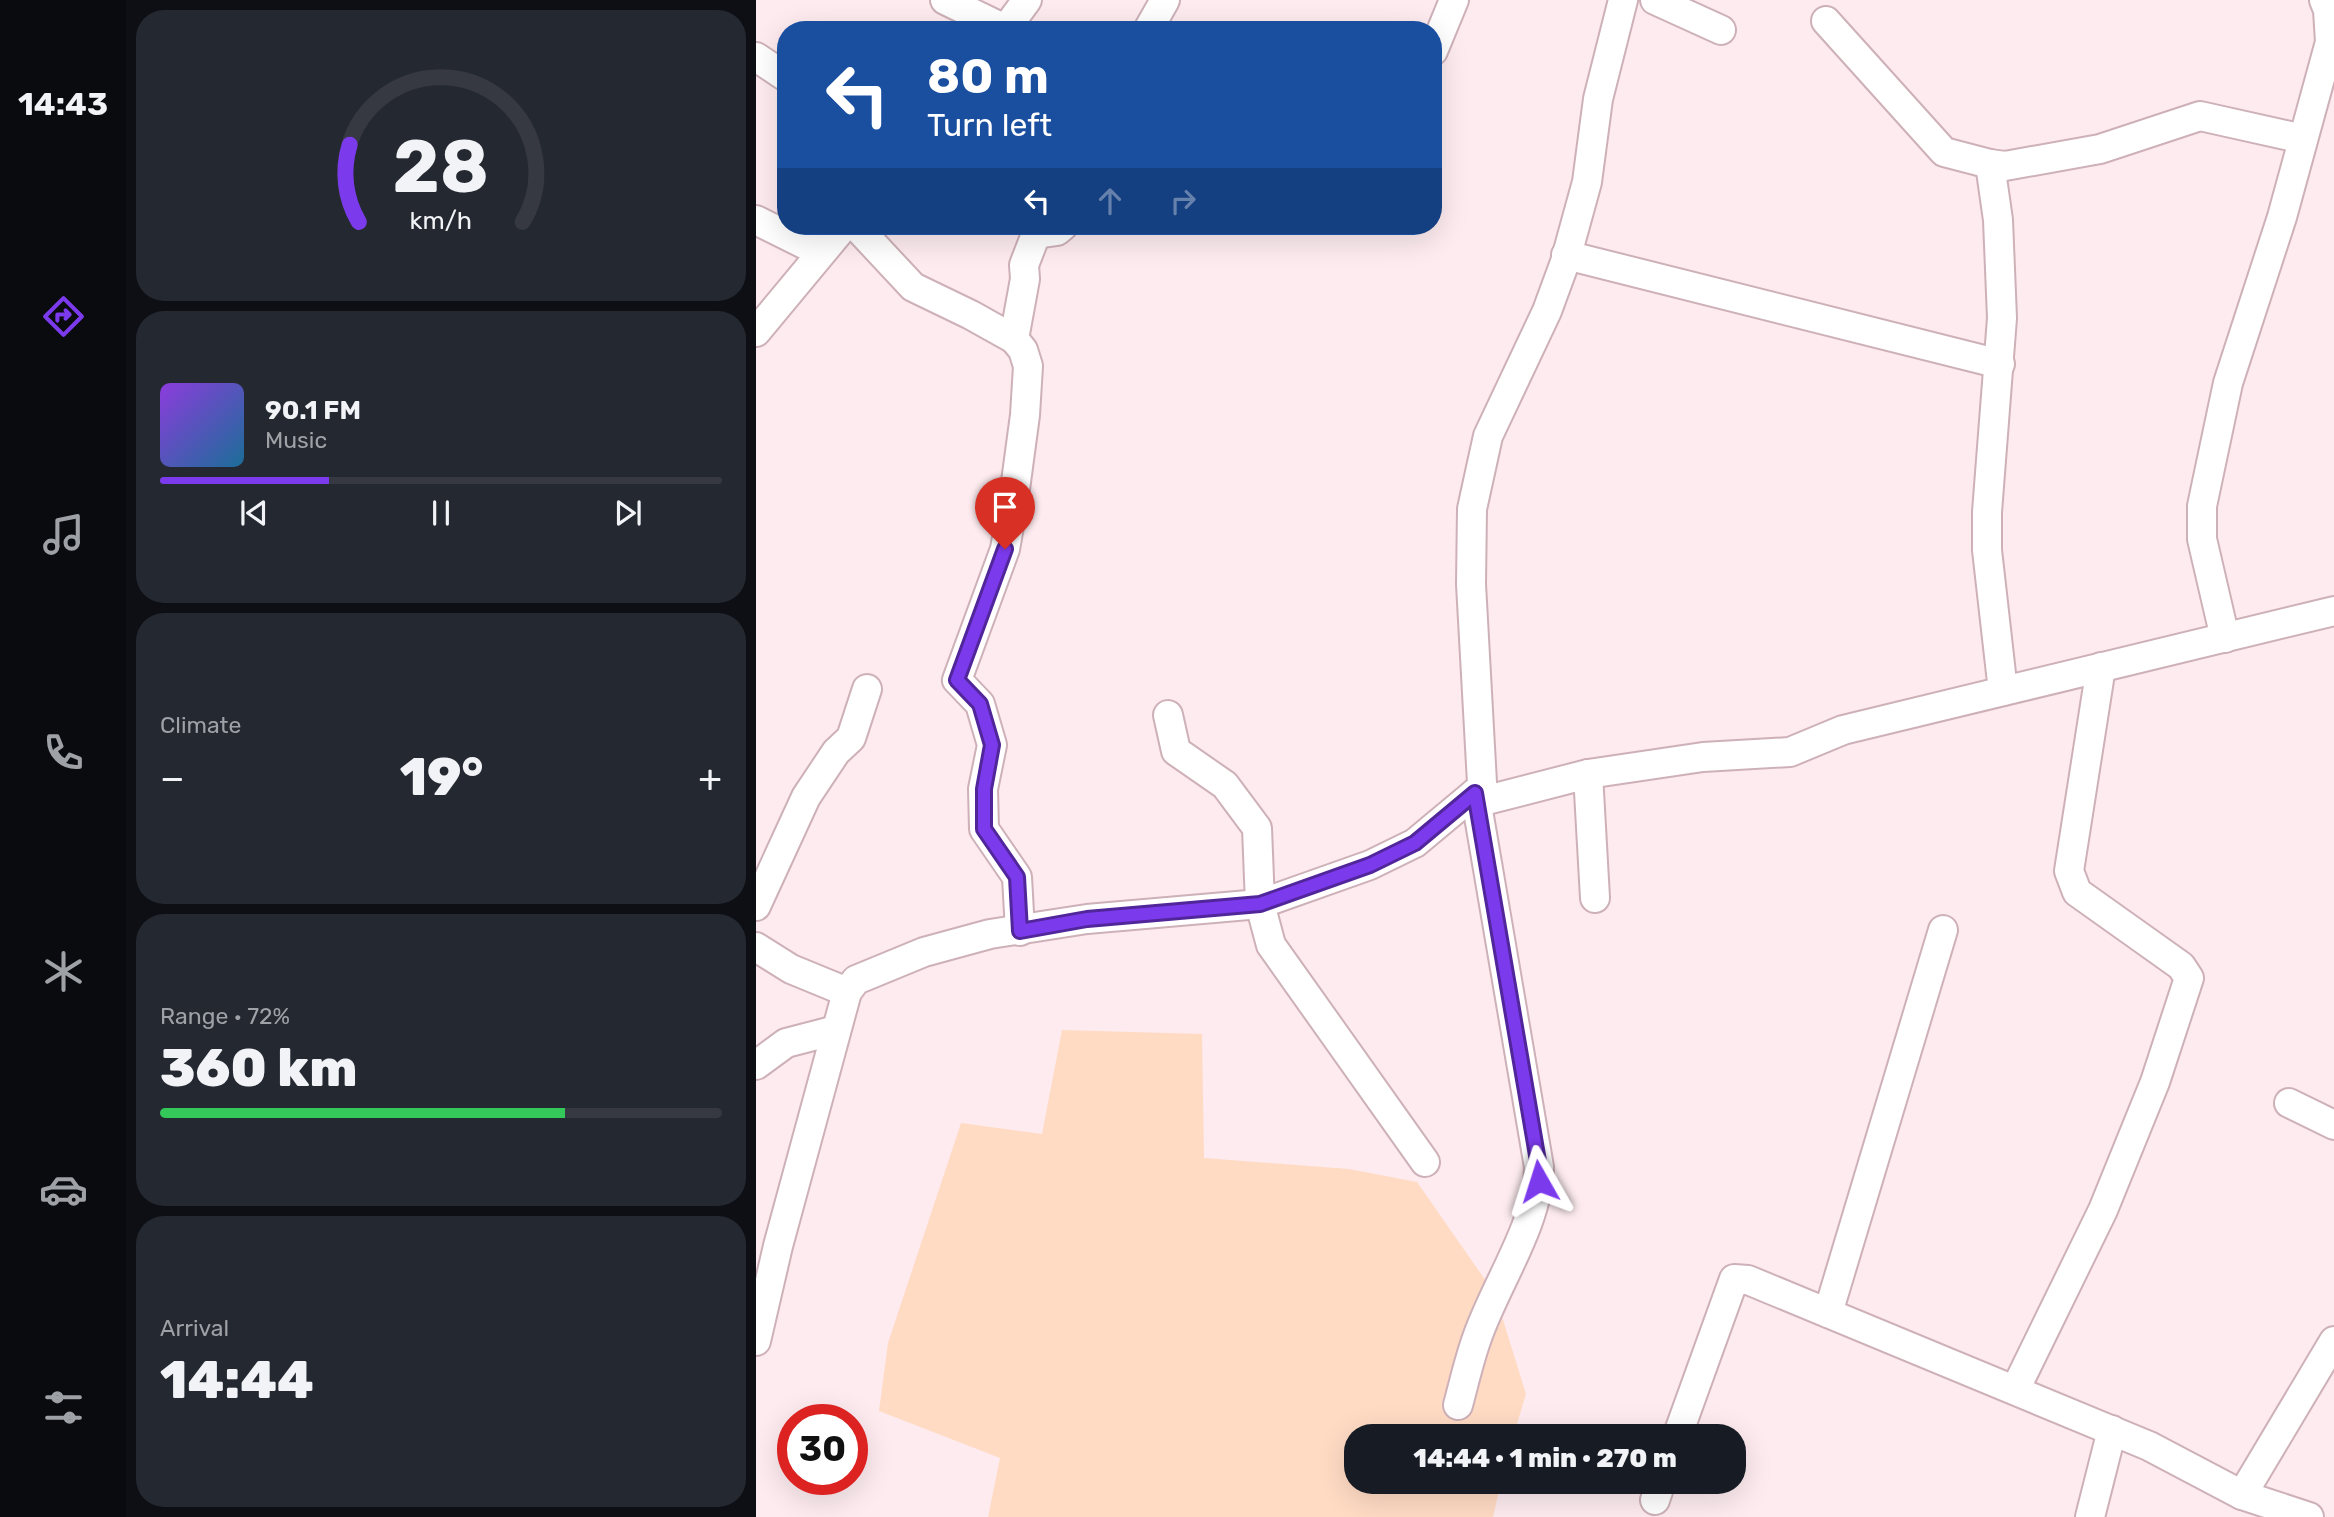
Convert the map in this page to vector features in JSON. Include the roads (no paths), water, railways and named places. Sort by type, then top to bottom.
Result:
[{"type":"street","points":[[945,0],[987,21]]},
{"type":"street","points":[[1012,21],[1027,0]]},
{"type":"street","points":[[1153,21],[1165,0]]},
{"type":"street","points":[[1442,29],[1454,0]]},
{"type":"street","points":[[1458,1405],[1477,1337],[1532,1210],[1539,1181],[1539,1167],[1479,797],[1471,584],[1472,509],[1488,436],[1547,311],[1566,255],[1587,182],[1598,99],[1623,0]]},
{"type":"street","points":[[1655,0],[1721,30]]},
{"type":"street","points":[[2225,638],[2202,539],[2202,506],[2228,383],[2282,217],[2330,42],[2328,10],[2324,0]]},
{"type":"street","points":[[1825,22],[1944,152],[1990,164],[2005,166],[2100,149],[2200,116],[2303,139]]},
{"type":"street","points":[[756,57],[777,71]]},
{"type":"street","points":[[1990,164],[1998,233],[2002,318],[1987,512],[1989,582],[2003,691]]},
{"type":"street","points":[[756,220],[777,230]]},
{"type":"street","points":[[787,235],[820,251]]},
{"type":"street","points":[[756,332],[835,235]]},
{"type":"street","points":[[864,235],[913,287],[1014,339],[1023,350],[1028,366],[1025,415],[1005,549],[957,680],[980,704],[992,745],[984,789],[984,829],[1017,877],[1020,931]]},
{"type":"street","points":[[1014,339],[1024,265],[1035,235]]},
{"type":"street","points":[[1566,255],[2000,364]]},
{"type":"street","points":[[756,1341],[778,1246],[836,1030],[847,992],[856,980],[924,952],[990,934],[1087,919],[1260,904],[1370,865],[1415,843],[1479,797],[1588,774],[1703,757],[1790,752],[1843,730],[2334,611]]},
{"type":"street","points":[[2015,1390],[2104,1210],[2155,1082],[2189,978],[2181,966],[2077,892],[2069,871],[2101,667]]},
{"type":"street","points":[[756,906],[806,797],[836,752],[850,738],[867,690]]},
{"type":"street","points":[[1168,716],[1176,751],[1225,785],[1257,828],[1260,904],[1271,945],[1425,1162]]},
{"type":"street","points":[[1588,774],[1595,898]]},
{"type":"street","points":[[1828,1313],[1943,930]]},
{"type":"street","points":[[756,947],[791,968],[847,992]]},
{"type":"street","points":[[756,1065],[786,1043],[836,1030]]},
{"type":"street","points":[[2289,1103],[2334,1125]]},
{"type":"street","points":[[1682,1424],[1734,1279],[1748,1280],[2149,1446],[2251,1504],[2309,1517]]},
{"type":"street","points":[[2251,1504],[2334,1341]]},
{"type":"street","points":[[2090,1517],[2112,1430]]}]
